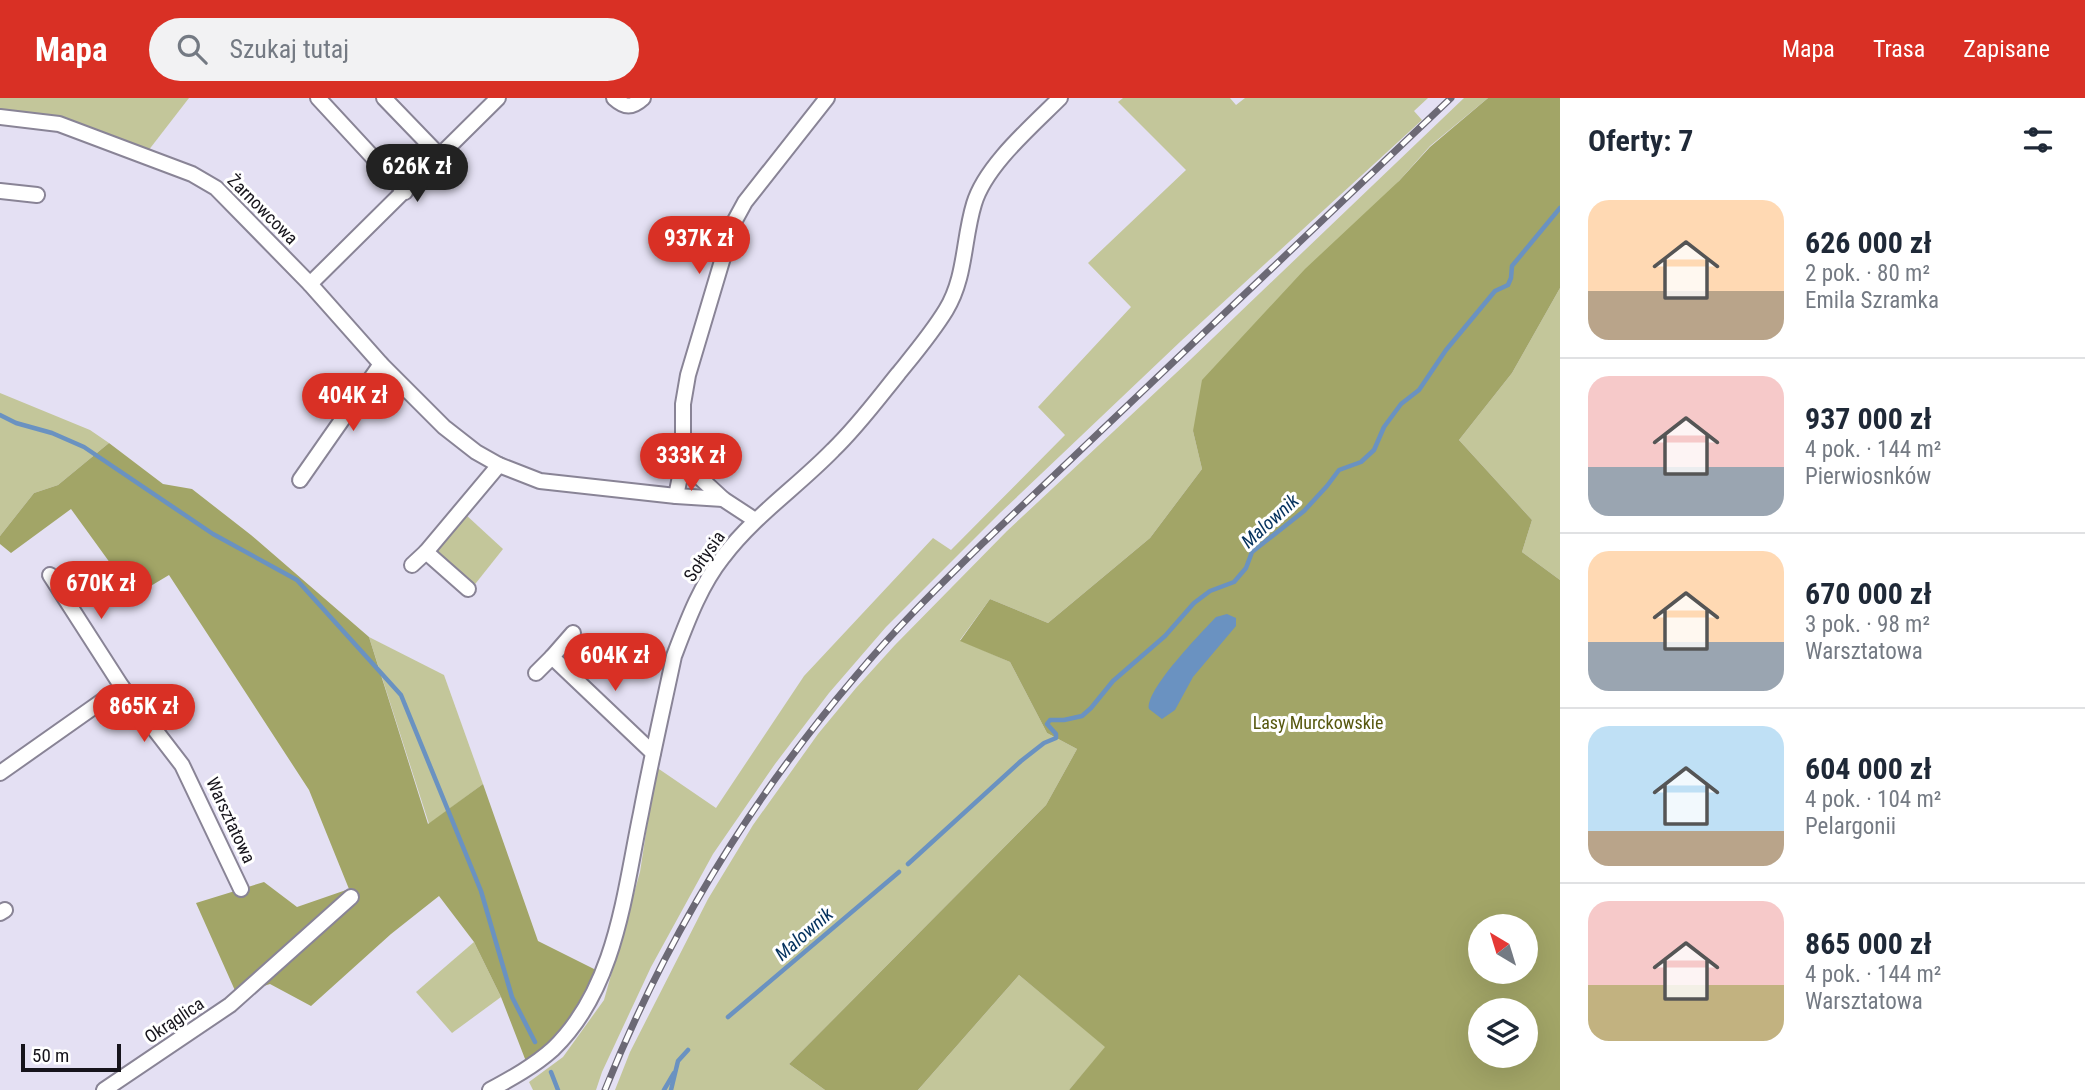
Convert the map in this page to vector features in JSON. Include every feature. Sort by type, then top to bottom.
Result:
[{"type":"street","points":[[318,98],[405,192]]},
{"type":"street","points":[[384,98],[440,156]]},
{"type":"street","points":[[310,284],[498,98]]},
{"type":"street","points":[[614,98],[628,107],[643,98]]},
{"type":"street","points":[[676,496],[683,462],[683,404],[688,375],[733,224],[745,202],[827,98]]},
{"type":"street","name":"Sołtysia","points":[[490,1090],[531,1067],[553,1048],[592,997],[608,961],[618,926],[674,656],[689,615],[707,581],[722,558],[755,520],[834,450],[865,416],[933,331],[948,307],[961,277],[974,203],[984,180],[1000,159],[1060,98]]},
{"type":"street","name":"Żarnowcowa","points":[[0,117],[59,124],[192,174],[216,188],[444,427],[476,452],[499,465],[540,481],[723,499],[755,520]]},
{"type":"street","points":[[0,191],[37,195]]},
{"type":"street","points":[[300,480],[381,364]]},
{"type":"street","points":[[683,462],[723,499]]},
{"type":"street","points":[[412,565],[499,465]]},
{"type":"street","points":[[426,552],[468,589]]},
{"type":"street","name":"Warsztatowa","points":[[50,575],[122,687],[182,765],[241,889]]},
{"type":"street","points":[[537,673],[573,633]]},
{"type":"street","points":[[552,657],[653,753]]},
{"type":"street","points":[[0,773],[122,687]]},
{"type":"street","name":"Okrąglica","points":[[104,1090],[230,1005],[351,897]]},
{"type":"green space","points":[[0,98],[189,98],[148,151],[0,112]]},
{"type":"green space","points":[[1123,98],[1230,98],[1236,105],[1245,98],[1428,98],[1414,111],[1422,120],[1181,341],[1000,513],[886,627],[829,693],[775,764],[713,854],[651,967],[596,1090],[533,1090],[529,1082],[563,1057],[604,1000],[640,872],[656,767],[716,808],[804,676],[933,538],[951,550],[1065,435],[1038,407],[1131,307],[1088,263],[1186,170],[1118,102]]},
{"type":"green space","points":[[1464,98],[1488,98],[1430,146],[1193,431],[1202,469],[1150,538],[1048,623],[990,599],[960,640],[1010,662],[1047,733],[1077,749],[1046,805],[789,1064],[825,1090],[615,1090],[630,1052],[708,899],[753,825],[818,734],[856,688],[1007,531]]},
{"type":"green space","name":"Lasy Murckowskie","points":[[1488,98],[1560,98],[1560,288],[1512,373],[1459,440],[1532,520],[1522,552],[1560,580],[1560,1090],[1069,1090],[1105,1047],[1019,975],[918,1090],[825,1090],[789,1064],[1046,805],[1077,749],[1047,733],[1010,662],[960,641],[990,599],[1048,623],[1150,538],[1202,469],[1193,431],[1202,380],[1305,269],[1399,181],[1430,147]]},
{"type":"green space","points":[[1560,288],[1560,580],[1522,552],[1532,520],[1459,440],[1512,373]]},
{"type":"green space","points":[[0,393],[90,430],[109,443],[58,485],[34,493],[0,536]]},
{"type":"green space","points":[[109,443],[163,484],[192,489],[251,535],[369,637],[428,824],[483,784],[538,941],[596,970],[569,1020],[527,1064],[501,997],[474,942],[439,896],[391,934],[311,1006],[270,984],[237,995],[196,903],[264,882],[297,907],[349,889],[309,790],[169,575],[134,596],[71,509],[11,553],[0,544],[0,536],[34,493],[58,485]]},
{"type":"green space","points":[[465,514],[503,549],[472,588],[437,556],[436,547]]},
{"type":"green space","points":[[369,637],[444,675],[483,784],[429,824]]},
{"type":"green space","points":[[474,942],[501,997],[452,1033],[416,992]]},
{"type":"green space","points":[[1019,975],[1106,1047],[1069,1090],[918,1090]]},
{"type":"water","points":[[1227,614],[1236,618],[1236,626],[1193,677],[1175,710],[1162,719],[1149,709],[1150,700],[1164,676],[1216,617]]},
{"type":"waterway","name":"Malownik","points":[[908,864],[1021,761],[1044,743],[1056,738],[1056,734],[1047,724],[1050,720],[1082,716],[1113,681],[1165,636],[1194,603],[1210,591],[1234,582],[1246,568],[1252,552],[1304,511],[1339,470],[1361,462],[1374,450],[1384,427],[1401,404],[1419,390],[1446,350],[1495,291],[1508,285],[1512,266],[1560,208]]},
{"type":"waterway","points":[[0,415],[84,447],[213,534],[297,580],[401,695],[481,891],[512,997],[535,1042]]},
{"type":"waterway","name":"Malownik","points":[[728,1017],[899,872]]},
{"type":"waterway","name":"Malownik","points":[[671,1090],[678,1061],[688,1050]]},
{"type":"waterway","points":[[551,1072],[558,1090]]},
{"type":"waterway","name":"Malownik","points":[[664,1090],[674,1073]]},
{"type":"railway","points":[[605,1090],[655,979],[713,873],[780,772],[855,677],[934,591],[984,542],[1451,98]]}]
